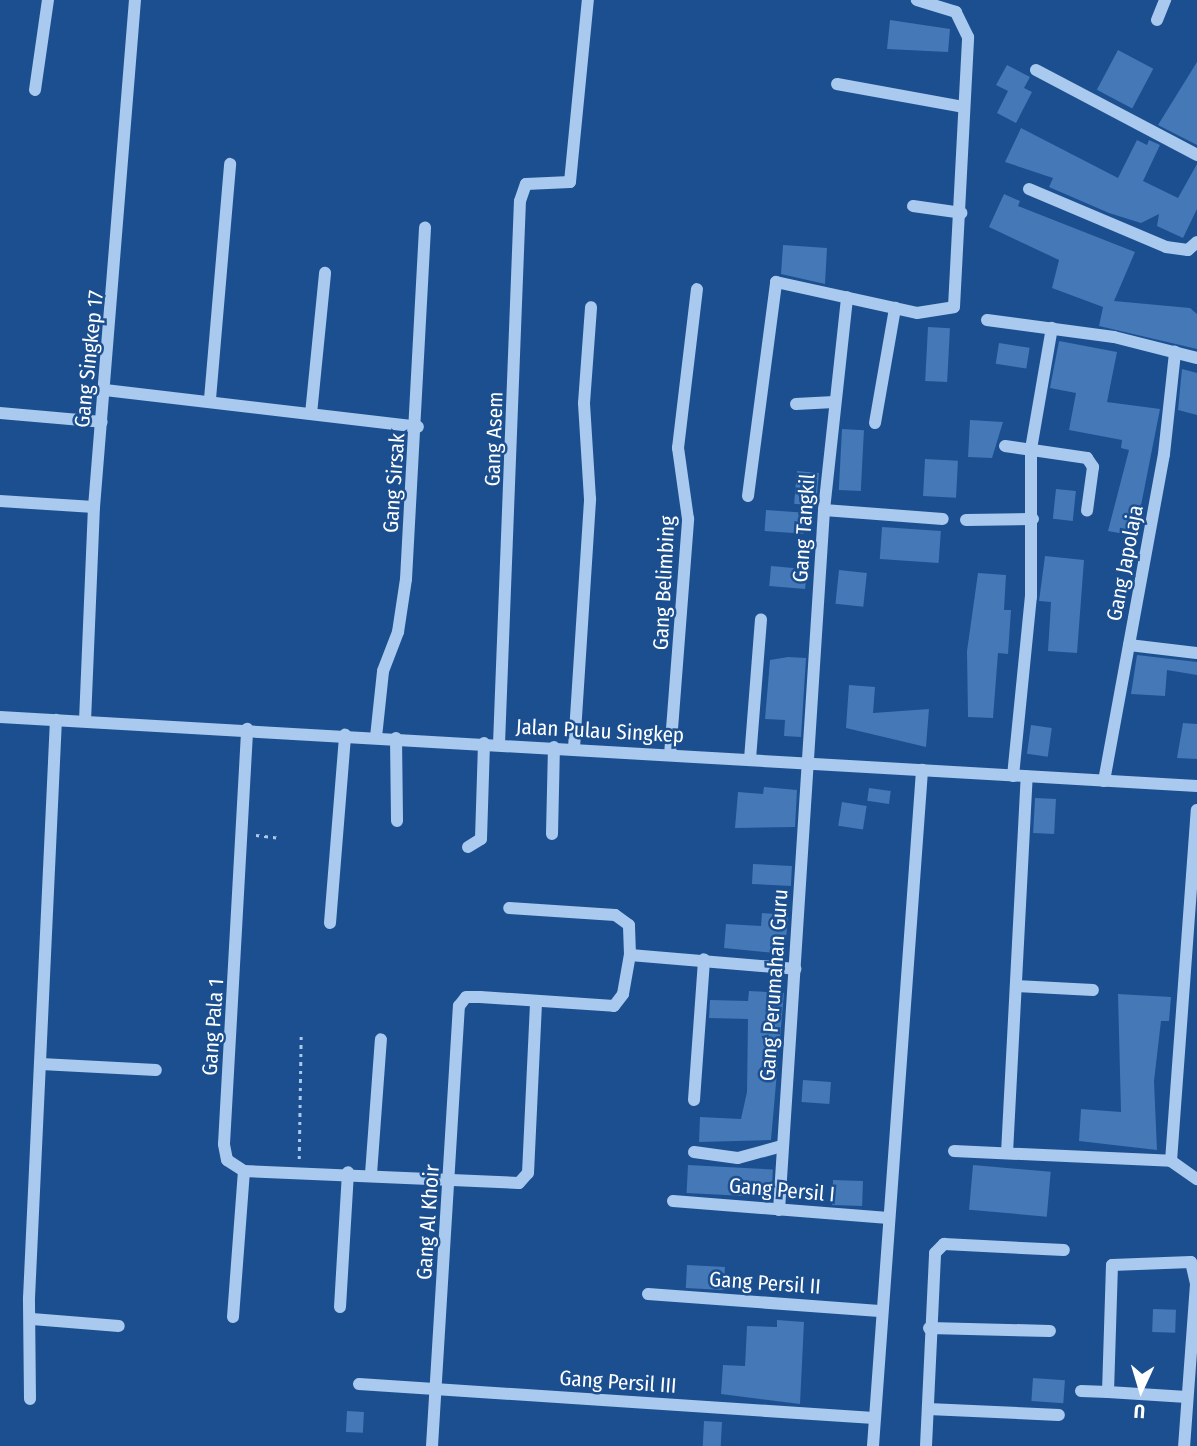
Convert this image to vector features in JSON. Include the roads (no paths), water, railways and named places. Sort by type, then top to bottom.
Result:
[{"type":"street","points":[[35,90],[48,0]]},
{"type":"street","name":"Gang Singkep 17","points":[[85,721],[94,507],[135,0]]},
{"type":"street","name":"Gang Asem","points":[[499,744],[520,201],[526,184],[571,178],[588,0]]},
{"type":"street","points":[[748,496],[776,282],[895,308],[936,314],[954,307],[962,213],[963,20],[942,5],[917,0]]},
{"type":"street","points":[[1157,20],[1165,0]]},
{"type":"street","points":[[1036,70],[1197,155]]},
{"type":"street","points":[[837,84],[964,107]]},
{"type":"street","points":[[210,399],[230,164]]},
{"type":"street","points":[[1028,189],[1166,247],[1188,250],[1197,242]]},
{"type":"street","points":[[913,206],[962,213]]},
{"type":"street","name":"Gang Sirsak","points":[[376,737],[383,671],[398,632],[406,579],[418,427],[425,228]]},
{"type":"street","points":[[312,414],[325,273]]},
{"type":"street","name":"Gang Belimbing","points":[[670,755],[688,519],[678,448],[697,289]]},
{"type":"street","name":"Gang Tangkil","points":[[809,763],[824,510],[847,297]]},
{"type":"street","points":[[573,748],[590,499],[584,403],[591,307]]},
{"type":"street","points":[[875,423],[895,308]]},
{"type":"street","points":[[987,320],[1052,328],[1197,358]]},
{"type":"street","points":[[1013,776],[1033,519],[1031,449],[1052,328]]},
{"type":"street","name":"Gang Japolaja","points":[[1104,781],[1164,454],[1175,352]]},
{"type":"street","points":[[105,390],[210,399],[418,427]]},
{"type":"street","points":[[796,404],[834,402]]},
{"type":"street","points":[[0,413],[102,422]]},
{"type":"street","points":[[1005,446],[1087,457],[1093,467],[1087,511]]},
{"type":"street","points":[[0,501],[94,507]]},
{"type":"street","points":[[824,510],[943,519]]},
{"type":"street","points":[[966,520],[1033,519]]},
{"type":"street","points":[[750,759],[761,619]]},
{"type":"street","points":[[1129,645],[1197,653]]},
{"type":"street","name":"Jalan Pulau Singkep","points":[[0,717],[247,729],[1197,786]]},
{"type":"street","points":[[30,1399],[55,720]]},
{"type":"street","name":"Gang Pala 1","points":[[244,1171],[228,1160],[224,1144],[245,833],[247,729]]},
{"type":"street","points":[[330,923],[345,735]]},
{"type":"street","points":[[396,738],[397,821]]},
{"type":"street","points":[[468,847],[481,839],[484,743]]},
{"type":"street","points":[[552,834],[554,747]]},
{"type":"street","name":"Gang Perumahan Guru","points":[[779,1210],[809,763]]},
{"type":"street","points":[[873,1446],[879,1311],[925,770]]},
{"type":"street","points":[[1007,1153],[1027,777]]},
{"type":"street","points":[[1171,1161],[1197,810]]},
{"type":"street","points":[[233,1317],[244,1171],[348,1172],[501,1187],[528,1173],[536,1003],[618,1004],[630,955],[629,925],[615,915],[509,908]]},
{"type":"street","points":[[630,955],[704,959],[795,969]]},
{"type":"street","points":[[694,1100],[704,959]]},
{"type":"street","points":[[1016,986],[1093,990]]},
{"type":"street","name":"Gang Al Khoir","points":[[432,1446],[462,1001],[480,996],[536,1003]]},
{"type":"street","points":[[371,1174],[381,1039]]},
{"type":"street","points":[[41,1064],[156,1070]]},
{"type":"street","points":[[694,1152],[738,1158],[782,1146]]},
{"type":"street","points":[[954,1151],[1171,1161],[1197,1179]]},
{"type":"street","points":[[340,1307],[348,1172]]},
{"type":"street","name":"Gang Persil I","points":[[673,1201],[888,1218]]},
{"type":"street","points":[[926,1446],[929,1328],[940,1246],[1064,1250]]},
{"type":"street","points":[[1108,1392],[1112,1265],[1191,1262],[1196,1284],[1184,1446]]},
{"type":"street","name":"Gang Persil II","points":[[648,1294],[879,1311]]},
{"type":"street","points":[[32,1319],[119,1326]]},
{"type":"street","points":[[929,1328],[1050,1331]]},
{"type":"street","name":"Gang Persil III","points":[[359,1384],[874,1418]]},
{"type":"street","points":[[1082,1391],[1187,1397]]},
{"type":"street","points":[[928,1409],[1059,1415]]}]
